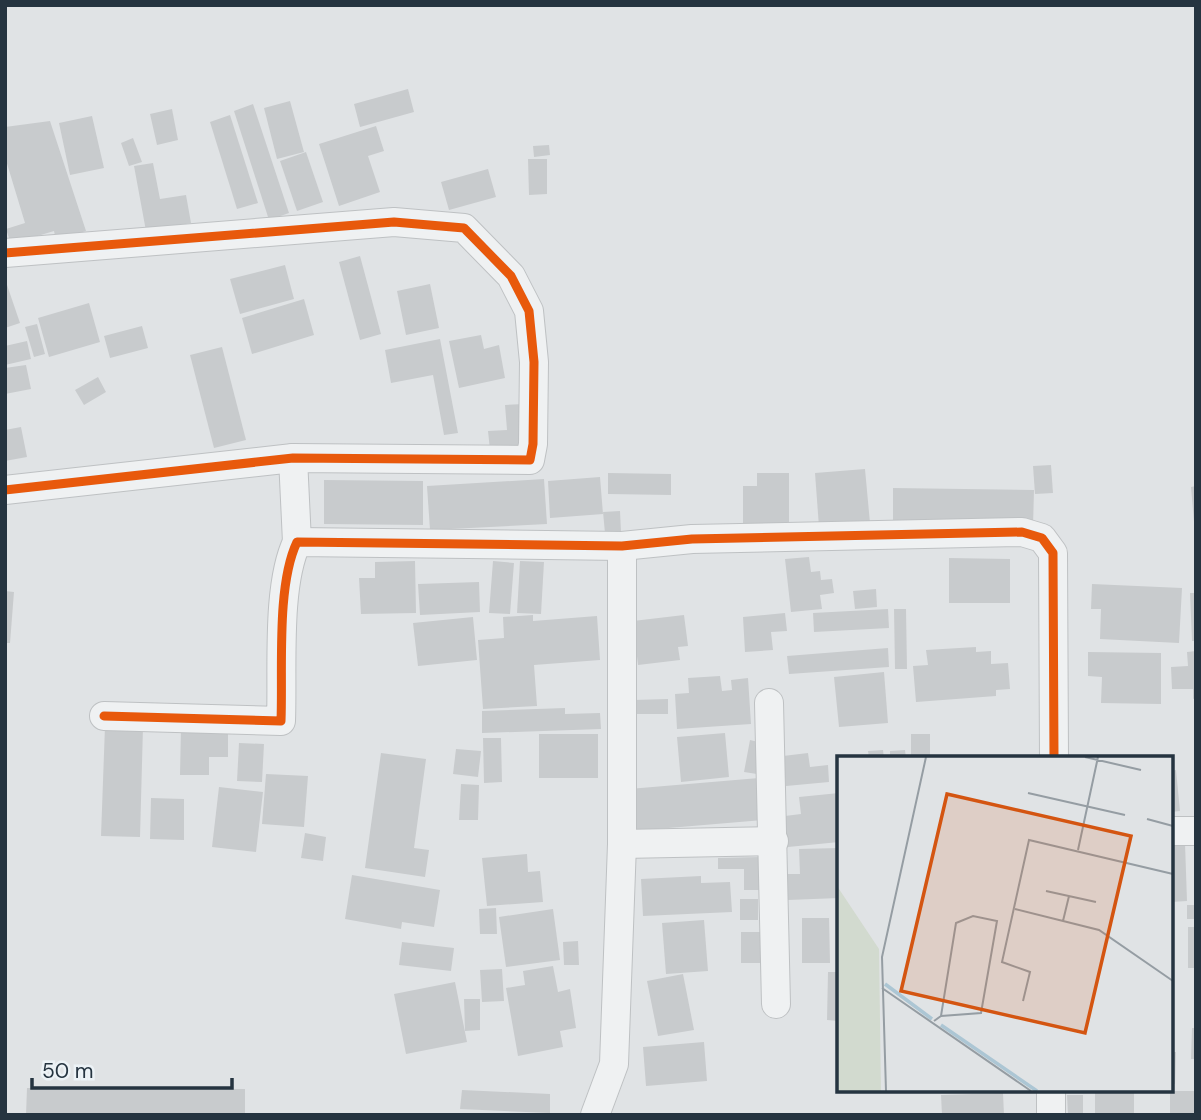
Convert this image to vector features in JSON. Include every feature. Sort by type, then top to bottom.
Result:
[{"type":"street","points":[[5,253],[394,222],[464,228],[511,276],[529,311],[534,362],[533,444],[530,460],[293,458],[5,490]]},
{"type":"street","points":[[104,716],[281,721],[285,592],[287,570],[297,542],[293,458]]},
{"type":"street","points":[[297,542],[622,546],[692,538],[995,533],[1022,533],[1042,538],[1053,553],[1054,756]]},
{"type":"street","points":[[595,1115],[614,1064],[622,844],[622,546]]},
{"type":"street","points":[[769,703],[774,841],[775,1004]]},
{"type":"street","points":[[1173,831],[1196,831]]},
{"type":"street","points":[[622,844],[774,841]]},
{"type":"street","points":[[1051,1092],[1051,1115]]},
{"type":"building","points":[[408,89],[414,112],[360,127],[354,104]]},
{"type":"building","points":[[290,101],[304,152],[277,159],[264,108]]},
{"type":"building","points":[[253,104],[289,213],[269,220],[234,111]]},
{"type":"building","points":[[172,109],[178,140],[157,145],[150,114]]},
{"type":"building","points":[[230,115],[258,203],[237,209],[210,122]]},
{"type":"building","points":[[92,116],[104,168],[70,175],[59,123]]},
{"type":"building","points":[[50,121],[86,231],[56,240],[54,231],[11,244],[6,229],[25,223],[5,157],[5,127]]},
{"type":"building","points":[[376,126],[384,151],[368,156],[380,192],[339,206],[319,144]]},
{"type":"building","points":[[133,138],[142,162],[129,166],[121,143]]},
{"type":"building","points":[[549,145],[550,155],[534,157],[533,146]]},
{"type":"building","points":[[306,152],[323,202],[297,211],[280,161]]},
{"type":"building","points":[[528,159],[547,159],[547,194],[529,195]]},
{"type":"building","points":[[153,163],[160,199],[186,195],[191,223],[146,231],[134,166]]},
{"type":"building","points":[[488,169],[496,197],[449,210],[441,182]]},
{"type":"building","points":[[360,256],[381,334],[360,340],[339,262]]},
{"type":"building","points":[[285,265],[294,299],[240,314],[230,279]]},
{"type":"building","points":[[5,279],[20,323],[5,328]]},
{"type":"building","points":[[430,284],[439,328],[406,335],[397,291]]},
{"type":"building","points":[[304,299],[314,335],[252,354],[242,318]]},
{"type":"building","points":[[89,303],[100,342],[49,357],[38,318]]},
{"type":"building","points":[[37,324],[45,354],[34,357],[25,327]]},
{"type":"building","points":[[142,326],[148,348],[110,358],[104,336]]},
{"type":"building","points":[[481,335],[484,349],[499,345],[505,378],[459,388],[449,341]]},
{"type":"building","points":[[440,339],[458,433],[444,435],[433,375],[391,383],[385,350]]},
{"type":"building","points":[[27,341],[31,359],[5,365],[5,346]]},
{"type":"building","points":[[222,347],[246,440],[214,448],[190,355]]},
{"type":"building","points":[[26,365],[31,389],[5,394],[5,368]]},
{"type":"building","points":[[98,377],[106,392],[84,405],[75,390]]},
{"type":"building","points":[[524,404],[527,447],[490,450],[488,431],[507,430],[505,405]]},
{"type":"building","points":[[21,427],[27,457],[5,461],[5,430]]},
{"type":"building","points":[[1051,465],[1053,493],[1035,494],[1033,466]]},
{"type":"building","points":[[865,469],[870,523],[819,527],[815,473]]},
{"type":"building","points":[[608,473],[671,474],[671,495],[608,494]]},
{"type":"building","points":[[757,473],[789,473],[789,529],[743,529],[743,486],[757,486]]},
{"type":"building","points":[[600,477],[603,514],[550,518],[548,481]]},
{"type":"building","points":[[544,479],[547,524],[430,530],[427,486]]},
{"type":"building","points":[[324,480],[423,481],[423,525],[324,524]]},
{"type":"building","points":[[1196,486],[1196,522],[1194,522],[1191,487]]},
{"type":"building","points":[[893,488],[1034,490],[1033,527],[893,526]]},
{"type":"building","points":[[620,511],[621,532],[605,533],[603,512]]},
{"type":"building","points":[[809,557],[811,572],[820,571],[821,580],[832,579],[834,593],[820,595],[822,609],[791,612],[785,559]]},
{"type":"building","points":[[949,558],[1010,559],[1010,603],[949,603]]},
{"type":"building","points":[[415,561],[416,613],[361,614],[359,578],[375,578],[375,562]]},
{"type":"building","points":[[493,561],[514,563],[510,614],[489,613]]},
{"type":"building","points":[[520,561],[544,562],[541,614],[517,613]]},
{"type":"building","points":[[479,582],[480,612],[420,615],[418,584]]},
{"type":"building","points":[[1092,584],[1182,588],[1179,643],[1100,639],[1101,609],[1091,609]]},
{"type":"building","points":[[876,589],[877,607],[855,609],[853,591]]},
{"type":"building","points":[[5,591],[14,592],[10,643],[5,643]]},
{"type":"building","points":[[1190,593],[1196,593],[1196,641],[1192,641]]},
{"type":"building","points":[[888,609],[889,628],[814,632],[813,613]]},
{"type":"building","points":[[894,609],[906,609],[907,669],[895,669]]},
{"type":"building","points":[[785,613],[787,631],[771,632],[773,650],[745,652],[743,617]]},
{"type":"building","points":[[533,615],[533,621],[597,616],[600,660],[534,665],[537,706],[483,709],[478,640],[504,638],[503,617]]},
{"type":"building","points":[[684,615],[688,646],[678,647],[680,660],[638,665],[633,621]]},
{"type":"building","points":[[473,617],[477,660],[418,666],[413,623]]},
{"type":"building","points":[[976,647],[976,652],[991,651],[991,664],[1008,663],[1010,689],[996,690],[996,696],[916,702],[913,666],[928,665],[926,650]]},
{"type":"building","points":[[888,648],[889,667],[789,674],[787,656]]},
{"type":"building","points":[[1196,651],[1196,698],[1193,699],[1193,689],[1172,689],[1171,667],[1188,666],[1187,652]]},
{"type":"building","points":[[1088,652],[1161,653],[1161,704],[1101,703],[1102,677],[1088,676]]},
{"type":"building","points":[[884,672],[888,723],[839,727],[834,677]]},
{"type":"building","points":[[720,676],[722,691],[732,690],[731,680],[748,678],[751,724],[677,729],[675,694],[689,693],[688,678]]},
{"type":"building","points":[[668,699],[668,714],[633,714],[633,700]]},
{"type":"building","points":[[565,708],[565,714],[600,713],[601,729],[482,733],[482,711]]},
{"type":"building","points":[[105,726],[143,727],[140,837],[101,836]]},
{"type":"building","points":[[181,727],[228,728],[228,757],[209,757],[209,775],[180,775]]},
{"type":"building","points":[[725,733],[729,777],[681,782],[677,737]]},
{"type":"building","points":[[539,734],[598,734],[598,778],[539,778]]},
{"type":"building","points":[[911,734],[930,734],[930,756],[911,756]]},
{"type":"building","points":[[483,738],[501,738],[502,782],[484,783]]},
{"type":"building","points":[[750,740],[763,743],[757,774],[744,772]]},
{"type":"building","points":[[239,743],[264,744],[262,782],[237,781]]},
{"type":"building","points":[[456,749],[481,751],[478,777],[453,774]]},
{"type":"building","points":[[883,750],[884,756],[869,756],[868,751]]},
{"type":"building","points":[[905,750],[906,756],[890,756],[890,751]]},
{"type":"building","points":[[381,753],[426,759],[414,848],[429,850],[425,877],[365,868]]},
{"type":"building","points":[[808,753],[810,767],[828,765],[829,782],[786,786],[783,756]]},
{"type":"building","points":[[1176,770],[1180,811],[1173,812],[1173,771]]},
{"type":"building","points":[[266,774],[308,776],[304,827],[262,824]]},
{"type":"building","points":[[759,778],[763,820],[633,831],[629,789]]},
{"type":"building","points":[[461,784],[479,785],[478,820],[459,820]]},
{"type":"building","points":[[219,787],[263,792],[256,852],[212,847]]},
{"type":"building","points":[[837,793],[837,842],[788,847],[785,816],[801,814],[799,797]]},
{"type":"building","points":[[151,798],[184,799],[184,840],[150,839]]},
{"type":"building","points":[[305,833],[326,837],[323,861],[301,858]]},
{"type":"building","points":[[1173,843],[1185,843],[1187,901],[1173,902]]},
{"type":"building","points":[[837,848],[837,898],[788,900],[787,874],[800,874],[799,849]]},
{"type":"building","points":[[527,854],[528,872],[540,871],[543,902],[487,906],[482,858]]},
{"type":"building","points":[[760,857],[760,890],[744,890],[744,869],[718,869],[718,858]]},
{"type":"building","points":[[352,875],[440,890],[434,927],[402,922],[401,929],[345,919]]},
{"type":"building","points":[[701,876],[701,883],[730,882],[732,912],[643,916],[641,879]]},
{"type":"building","points":[[740,899],[758,899],[758,920],[740,920]]},
{"type":"building","points":[[1187,905],[1196,905],[1196,919],[1187,919]]},
{"type":"building","points":[[496,908],[497,934],[480,934],[479,909]]},
{"type":"building","points":[[553,909],[560,960],[506,967],[499,917]]},
{"type":"building","points":[[802,918],[829,918],[830,963],[802,963]]},
{"type":"building","points":[[704,920],[708,971],[666,974],[662,923]]},
{"type":"building","points":[[1188,927],[1196,927],[1196,968],[1188,968]]},
{"type":"building","points":[[741,932],[761,932],[761,963],[741,963]]},
{"type":"building","points":[[578,941],[579,965],[564,965],[563,942]]},
{"type":"building","points":[[402,942],[454,948],[451,971],[399,965]]},
{"type":"building","points":[[553,966],[558,992],[570,989],[576,1028],[560,1031],[563,1047],[518,1056],[506,988],[525,985],[523,971]]},
{"type":"building","points":[[502,969],[504,1001],[482,1002],[480,970]]},
{"type":"building","points":[[828,972],[837,972],[837,1021],[827,1020]]},
{"type":"building","points":[[683,974],[694,1030],[658,1036],[647,981]]},
{"type":"building","points":[[455,982],[467,1042],[406,1054],[394,994]]},
{"type":"building","points":[[464,999],[480,999],[480,1030],[465,1031]]},
{"type":"building","points":[[1192,1028],[1196,1028],[1196,1059],[1191,1059]]},
{"type":"building","points":[[704,1042],[707,1081],[646,1086],[643,1047]]},
{"type":"building","points":[[1173,1052],[1176,1052],[1173,1084]]},
{"type":"building","points":[[27,1088],[245,1089],[245,1115],[26,1115]]},
{"type":"building","points":[[462,1090],[550,1094],[550,1113],[460,1109]]},
{"type":"building","points":[[1196,1091],[1196,1115],[1170,1115],[1170,1092]]},
{"type":"building","points":[[1003,1093],[1004,1115],[942,1115],[941,1095]]},
{"type":"building","points":[[1095,1093],[1134,1093],[1134,1115],[1095,1115]]},
{"type":"building","points":[[1067,1095],[1083,1095],[1083,1115],[1068,1115]]},
{"type":"cycle path","points":[[5,253],[394,222],[464,228],[511,276],[529,311],[534,362],[533,444],[530,460],[293,458],[5,490]]},
{"type":"cycle path","points":[[104,716],[281,721],[283,605],[290,560],[297,542],[622,546],[692,539],[1022,532],[1042,538],[1053,553],[1054,756]]}]
